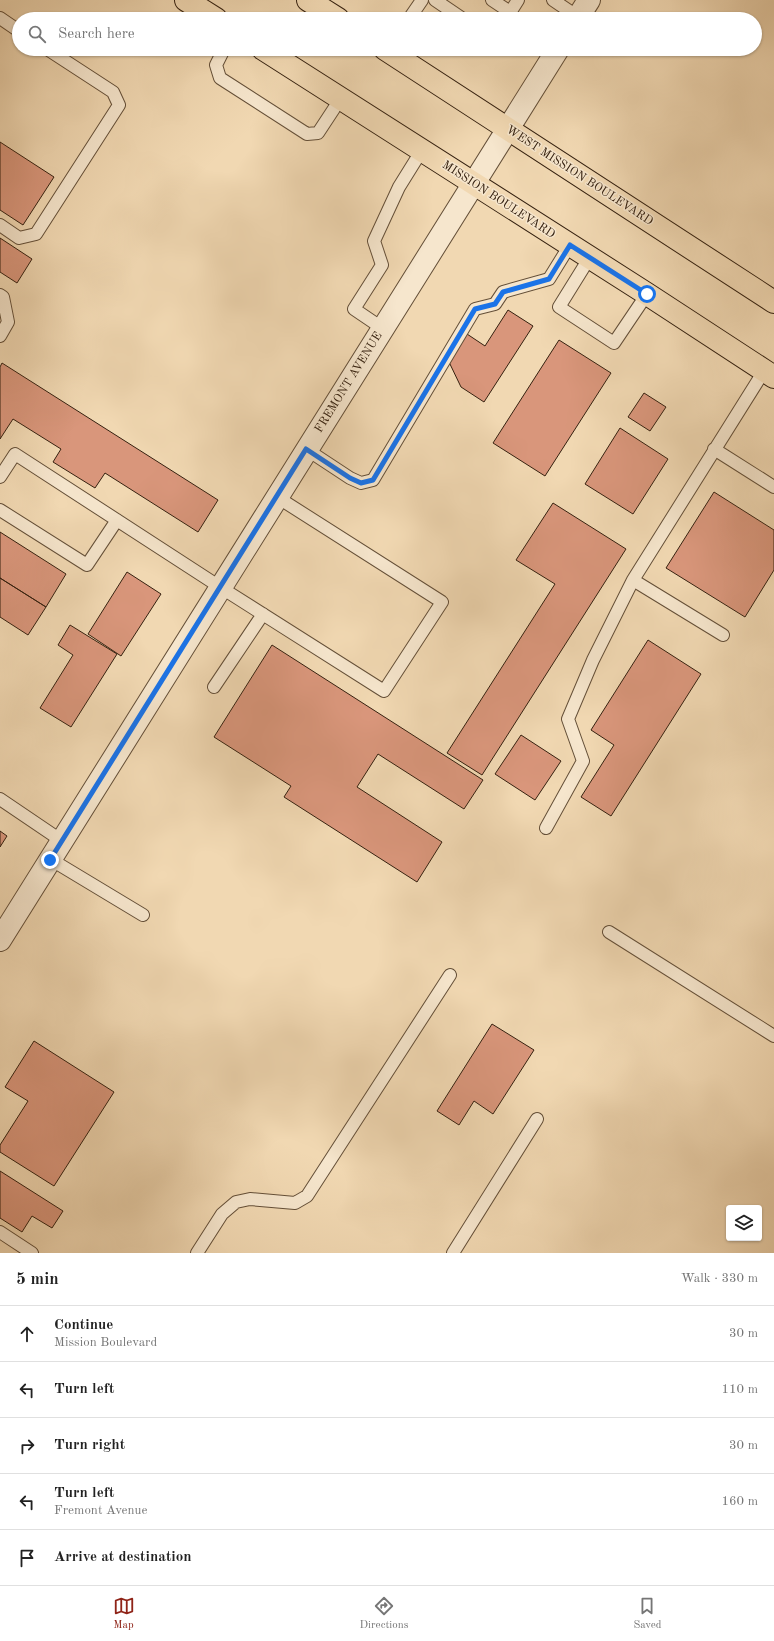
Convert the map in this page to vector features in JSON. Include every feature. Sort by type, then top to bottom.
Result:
[{"type":"main road","points":[[186,0],[205,12]]},
{"type":"main road","points":[[308,0],[327,12]]},
{"type":"main road","name":"MISSION BOULEVARD","points":[[274,56],[473,182],[769,374]]},
{"type":"main road","name":"WEST MISSION BOULEVARD","points":[[397,56],[774,302]]},
{"type":"street","name":"FREMONT AVENUE","points":[[0,940],[473,182],[554,56]]},
{"type":"lane","points":[[414,12],[422,0]]},
{"type":"lane","points":[[435,0],[453,12]]},
{"type":"lane","points":[[492,0],[505,12]]},
{"type":"lane","points":[[510,12],[518,0]]},
{"type":"lane","points":[[553,0],[581,12]]},
{"type":"lane","points":[[0,18],[12,26]]},
{"type":"lane","points":[[0,225],[19,238],[36,234],[119,105],[113,92],[58,56]]},
{"type":"lane","points":[[220,56],[216,65],[220,78],[307,134],[318,133],[341,98]]},
{"type":"lane","points":[[382,328],[354,309],[382,264],[374,241],[399,187],[422,150]]},
{"type":"lane","points":[[306,449],[350,478],[361,483],[373,480],[475,309],[495,304],[503,292],[549,279],[570,245]]},
{"type":"lane","points":[[590,258],[559,307],[614,343],[647,294]]},
{"type":"lane","points":[[0,295],[3,297],[8,322],[0,336]]},
{"type":"lane","points":[[546,828],[583,761],[568,719],[593,660],[633,580],[714,449],[769,374]]},
{"type":"lane","points":[[714,449],[774,487]]},
{"type":"lane","points":[[0,477],[15,454],[384,691],[442,602],[277,497]]},
{"type":"lane","points":[[0,510],[87,565],[118,520]]},
{"type":"lane","points":[[633,580],[723,635]]},
{"type":"lane","points":[[214,687],[263,614]]},
{"type":"lane","points":[[0,799],[56,850],[143,915]]},
{"type":"lane","points":[[609,932],[774,1036]]},
{"type":"lane","points":[[197,1253],[222,1214],[236,1202],[250,1199],[295,1203],[307,1196],[450,974]]},
{"type":"lane","points":[[452,1253],[537,1119]]},
{"type":"lane","points":[[0,1232],[32,1253]]},
{"type":"building","points":[[0,142],[54,177],[23,225],[0,210]]},
{"type":"building","points":[[0,238],[32,259],[17,283],[0,272]]},
{"type":"building","points":[[508,310],[533,326],[484,402],[461,387],[449,362],[467,334],[485,346]]},
{"type":"building","points":[[559,340],[611,373],[545,476],[493,443]]},
{"type":"building","points":[[2,363],[218,500],[198,532],[105,473],[95,488],[53,462],[61,449],[13,419],[0,439],[0,367]]},
{"type":"building","points":[[644,393],[666,407],[650,431],[628,417]]},
{"type":"building","points":[[620,428],[668,459],[633,514],[585,484]]},
{"type":"building","points":[[714,492],[774,530],[774,570],[745,617],[666,568]]},
{"type":"building","points":[[553,503],[626,549],[482,775],[447,753],[555,584],[516,560]]},
{"type":"building","points":[[0,532],[66,574],[46,607],[0,578]]},
{"type":"building","points":[[127,572],[161,594],[121,656],[88,634]]},
{"type":"building","points":[[0,578],[46,607],[28,635],[0,617]]},
{"type":"building","points":[[70,625],[117,654],[71,727],[40,708],[73,655],[58,645]]},
{"type":"building","points":[[648,640],[701,674],[611,816],[581,797],[614,745],[591,730]]},
{"type":"building","points":[[272,645],[483,780],[464,809],[378,754],[357,787],[442,842],[417,882],[284,797],[291,786],[214,737]]},
{"type":"building","points":[[521,735],[561,761],[535,800],[495,774]]},
{"type":"building","points":[[0,831],[7,836],[0,847]]},
{"type":"building","points":[[492,1024],[534,1050],[493,1114],[474,1101],[459,1125],[437,1111]]},
{"type":"building","points":[[34,1041],[114,1092],[54,1186],[0,1152],[0,1145],[28,1101],[5,1087]]},
{"type":"building","points":[[0,1171],[63,1211],[52,1228],[32,1216],[22,1232],[0,1218]]},
{"type":"route","points":[[50,860],[306,449],[350,478],[361,483],[373,480],[475,309],[495,304],[503,292],[549,279],[570,245],[647,294]]}]
